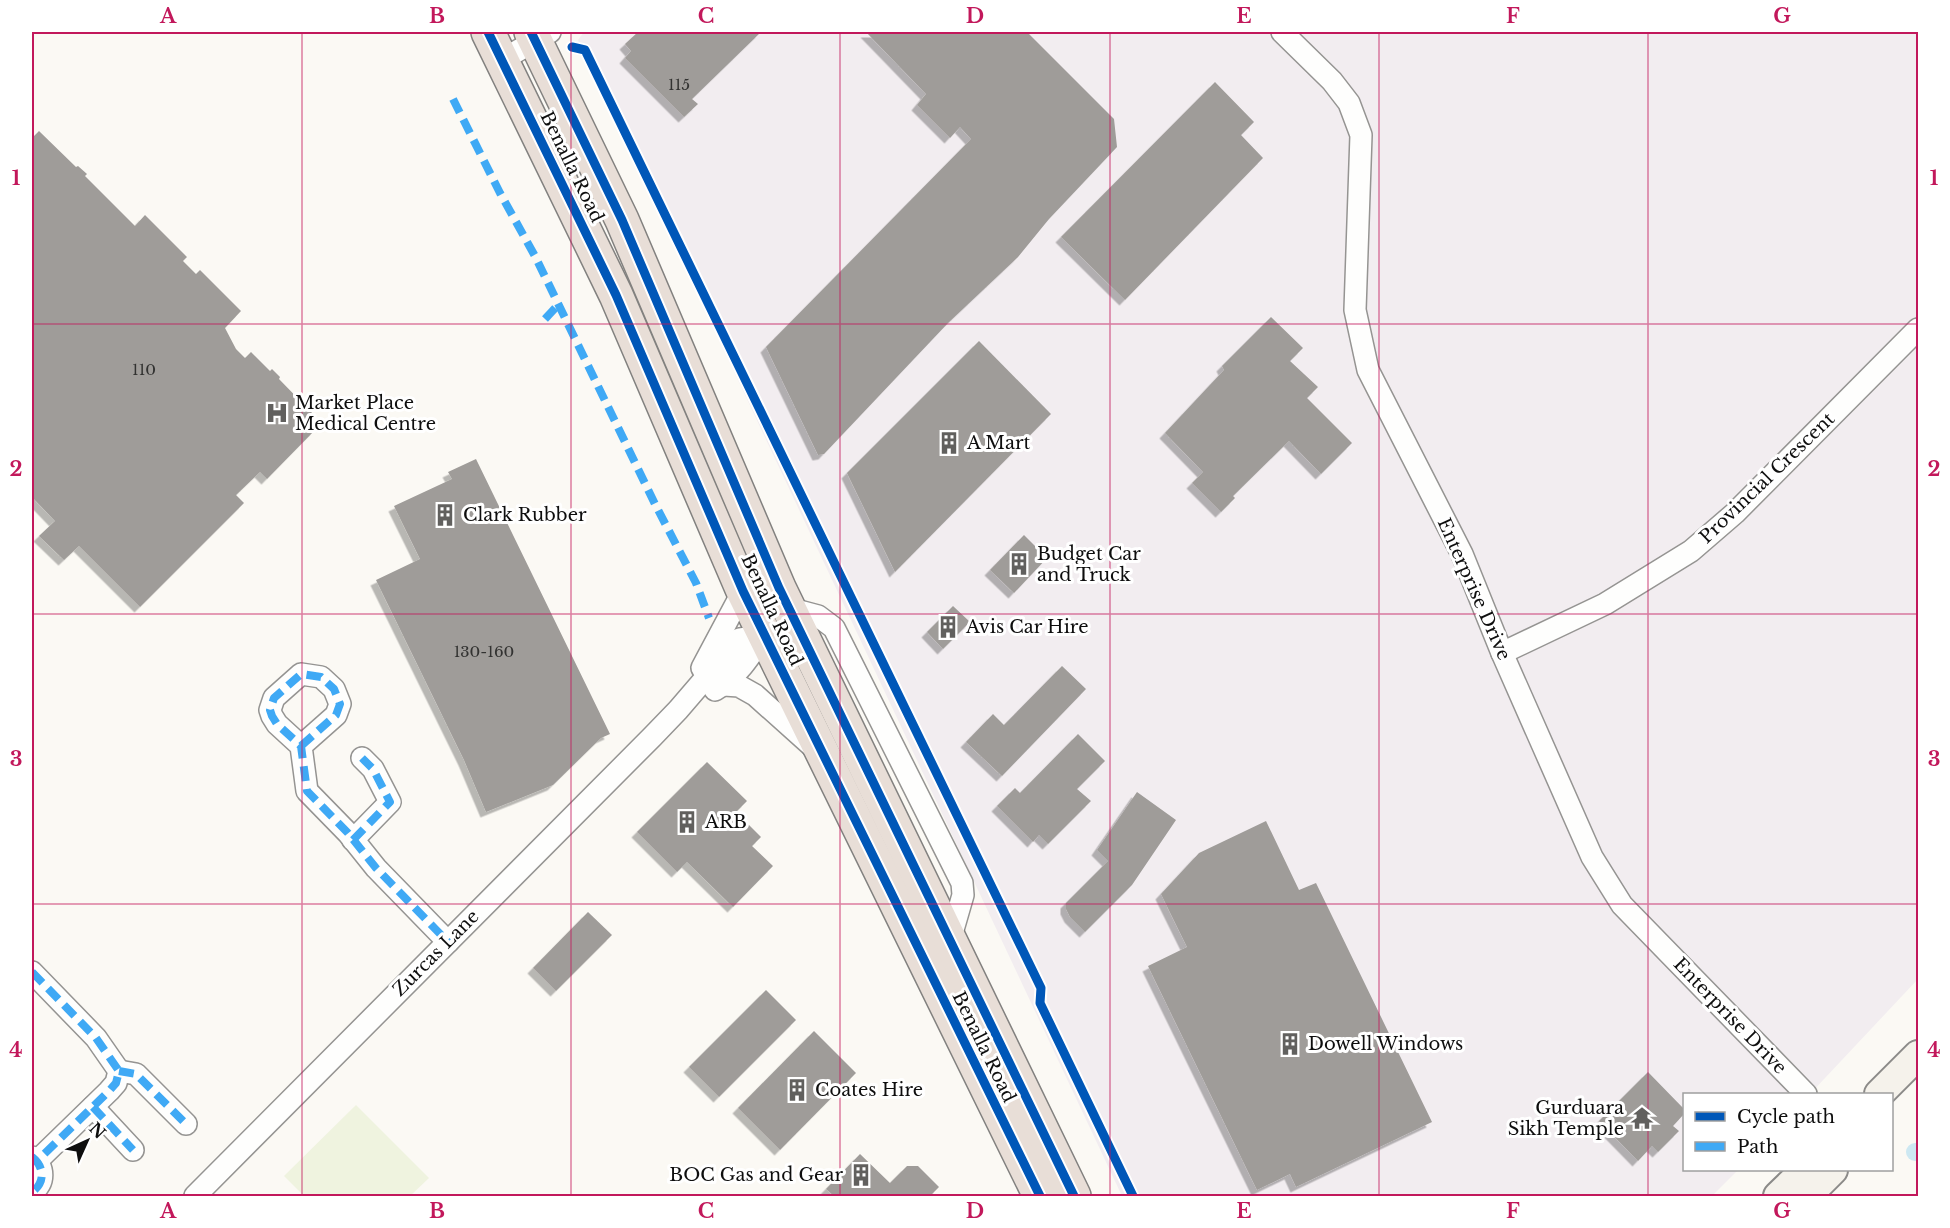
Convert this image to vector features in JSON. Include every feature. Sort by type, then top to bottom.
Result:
[{"type":"highway","name":"Benalla Road","points":[[539,34],[792,616],[1074,1197]]},
{"type":"highway","name":"Benalla Road","points":[[496,40],[616,295],[743,591],[1040,1197]]},
{"type":"highway","points":[[764,635],[792,616]]},
{"type":"highway","points":[[983,1082],[987,1045],[994,1032]]},
{"type":"main road","points":[[1881,1093],[1918,1055]]},
{"type":"main road","points":[[1893,1108],[1918,1082]]},
{"type":"main road","points":[[1778,1197],[1804,1171]]},
{"type":"main road","points":[[1807,1197],[1832,1171]]},
{"type":"street","name":"Enterprise Drive","points":[[1282,32],[1332,81],[1349,103],[1361,135],[1355,310],[1368,370],[1462,554],[1502,653],[1592,857],[1622,905],[1804,1093]]},
{"type":"street","points":[[496,40],[539,34]]},
{"type":"street","name":"Provincial Crescent","points":[[1502,653],[1605,604],[1690,551],[1735,513],[1918,329]]},
{"type":"street","name":"Zurcas Lane","points":[[678,710],[725,628],[743,591]]},
{"type":"street","name":"Zurcas Lane","points":[[678,710],[724,685],[748,660],[764,635]]},
{"type":"street","name":"Zurcas Lane","points":[[195,1197],[678,710],[739,639],[764,635]]},
{"type":"street","points":[[724,685],[739,686],[755,695],[824,757]]},
{"type":"street","points":[[301,746],[307,791],[376,868],[448,942]]},
{"type":"street","points":[[353,840],[390,802],[373,770],[362,758]]},
{"type":"street","points":[[32,972],[96,1038],[119,1071],[136,1074],[186,1124]]},
{"type":"street","points":[[37,1192],[42,1172],[34,1159],[93,1107],[116,1083],[119,1071]]},
{"type":"street","points":[[93,1107],[133,1150]]},
{"type":"shaded area","points":[[584,32],[1918,32],[1918,979],[1811,1093],[1683,1093],[1683,1171],[1737,1171],[1712,1196],[1122,1196],[578,40]]},
{"type":"green space","points":[[356,1105],[429,1178],[410,1196],[304,1196],[284,1176]]},
{"type":"building","points":[[638,32],[761,32],[692,99],[698,104],[684,117],[625,58],[631,51],[625,44]]},
{"type":"building","points":[[866,32],[1027,32],[1114,119],[1117,147],[1049,219],[1018,257],[948,323],[824,454],[818,455],[766,347],[971,139],[960,127],[950,138],[917,105],[926,94]]},
{"type":"building","points":[[1215,82],[1254,122],[1241,135],[1263,158],[1125,300],[1061,237]]},
{"type":"building","points":[[39,131],[76,167],[78,166],[87,174],[85,176],[135,226],[145,215],[187,257],[183,261],[196,274],[200,270],[241,311],[225,328],[236,349],[245,358],[251,352],[270,371],[272,369],[314,415],[308,421],[316,429],[267,479],[260,472],[236,495],[244,503],[140,607],[79,546],[64,560],[39,536],[55,521],[32,497],[32,138]]},
{"type":"building","points":[[1271,317],[1303,348],[1290,361],[1318,387],[1307,398],[1352,443],[1321,474],[1289,441],[1233,496],[1235,498],[1221,512],[1192,483],[1203,472],[1165,433],[1224,370],[1222,366]]},
{"type":"building","name":"A Mart","points":[[979,341],[1051,414],[895,572],[847,473]]},
{"type":"building","points":[[476,459],[610,734],[601,738],[553,785],[486,812],[464,760],[376,580],[420,559],[394,506],[452,479],[448,472]]},
{"type":"building","name":"Budget Car and Truck","points":[[1024,535],[1047,558],[1014,593],[990,570]]},
{"type":"building","name":"Avis Car Hire","points":[[953,606],[970,622],[943,649],[927,632]]},
{"type":"building","points":[[1062,666],[1086,689],[1002,776],[966,742],[993,714],[1004,725]]},
{"type":"building","points":[[1078,734],[1105,761],[1077,789],[1091,801],[1048,844],[1039,835],[1033,842],[997,806],[1015,788],[1020,793]]},
{"type":"building","points":[[707,762],[747,801],[736,812],[761,837],[752,846],[773,866],[733,907],[687,862],[677,872],[637,832]]},
{"type":"building","points":[[1137,792],[1176,820],[1132,885],[1085,932],[1070,917],[1066,903],[1108,861],[1097,850]]},
{"type":"building","name":"Dowell Windows","points":[[1266,821],[1299,890],[1316,883],[1432,1122],[1296,1187],[1290,1174],[1257,1190],[1148,966],[1187,947],[1161,894],[1199,853]]},
{"type":"building","points":[[588,912],[612,935],[556,991],[533,968]]},
{"type":"building","points":[[766,990],[796,1020],[719,1097],[689,1067]]},
{"type":"building","name":"Coates Hire","points":[[814,1031],[856,1073],[780,1150],[738,1108]]},
{"type":"building","name":"Gurduara Sikh Temple","points":[[1648,1072],[1683,1108],[1683,1115],[1673,1126],[1679,1131],[1658,1152],[1652,1146],[1638,1161],[1599,1121]]},
{"type":"building","name":"BOC Gas and Gear","points":[[860,1154],[890,1183],[907,1166],[918,1166],[939,1187],[930,1196],[834,1196],[826,1189]]},
{"type":"marked path","points":[[453,99],[500,193],[536,258],[655,504],[696,583],[709,618]]},
{"type":"marked path","points":[[545,319],[558,305]]},
{"type":"marked path","points":[[301,746],[336,715],[340,704],[334,689],[321,677],[301,674],[274,698],[270,710],[277,724],[301,746],[307,791],[348,833],[376,868],[448,942]]},
{"type":"marked path","points":[[353,840],[390,802],[373,769],[362,758]]},
{"type":"marked path","points":[[32,972],[96,1038],[119,1071],[116,1083],[109,1091],[37,1161]]},
{"type":"marked path","points":[[119,1071],[136,1074],[186,1124]]},
{"type":"marked path","points":[[93,1107],[133,1150]]},
{"type":"marked path","points":[[32,1157],[39,1165],[42,1175],[39,1184],[32,1192]]},
{"type":"cycle path","points":[[488,32],[616,295],[743,591],[1040,1196]]},
{"type":"cycle path","points":[[531,32],[622,220],[779,588],[1074,1196]]},
{"type":"cycle path","points":[[572,47],[585,50],[1041,988],[1040,1003],[1133,1196]]},
{"type":"place","name":"Market Place Medical Centre","points":[[277,413]]},
{"type":"place","name":"A Mart","points":[[949,443]]},
{"type":"place","name":"Clark Rubber","points":[[445,515]]},
{"type":"place","name":"Budget Car and Truck","points":[[1019,564]]},
{"type":"place","name":"Avis Car Hire","points":[[948,627]]},
{"type":"place","name":"ARB","points":[[687,822]]},
{"type":"place","name":"Dowell Windows","points":[[1290,1044]]},
{"type":"place","name":"Coates Hire","points":[[797,1090]]},
{"type":"place","name":"Gurduara Sikh Temple","points":[[1642,1118]]},
{"type":"place","name":"BOC Gas and Gear","points":[[861,1175]]}]
